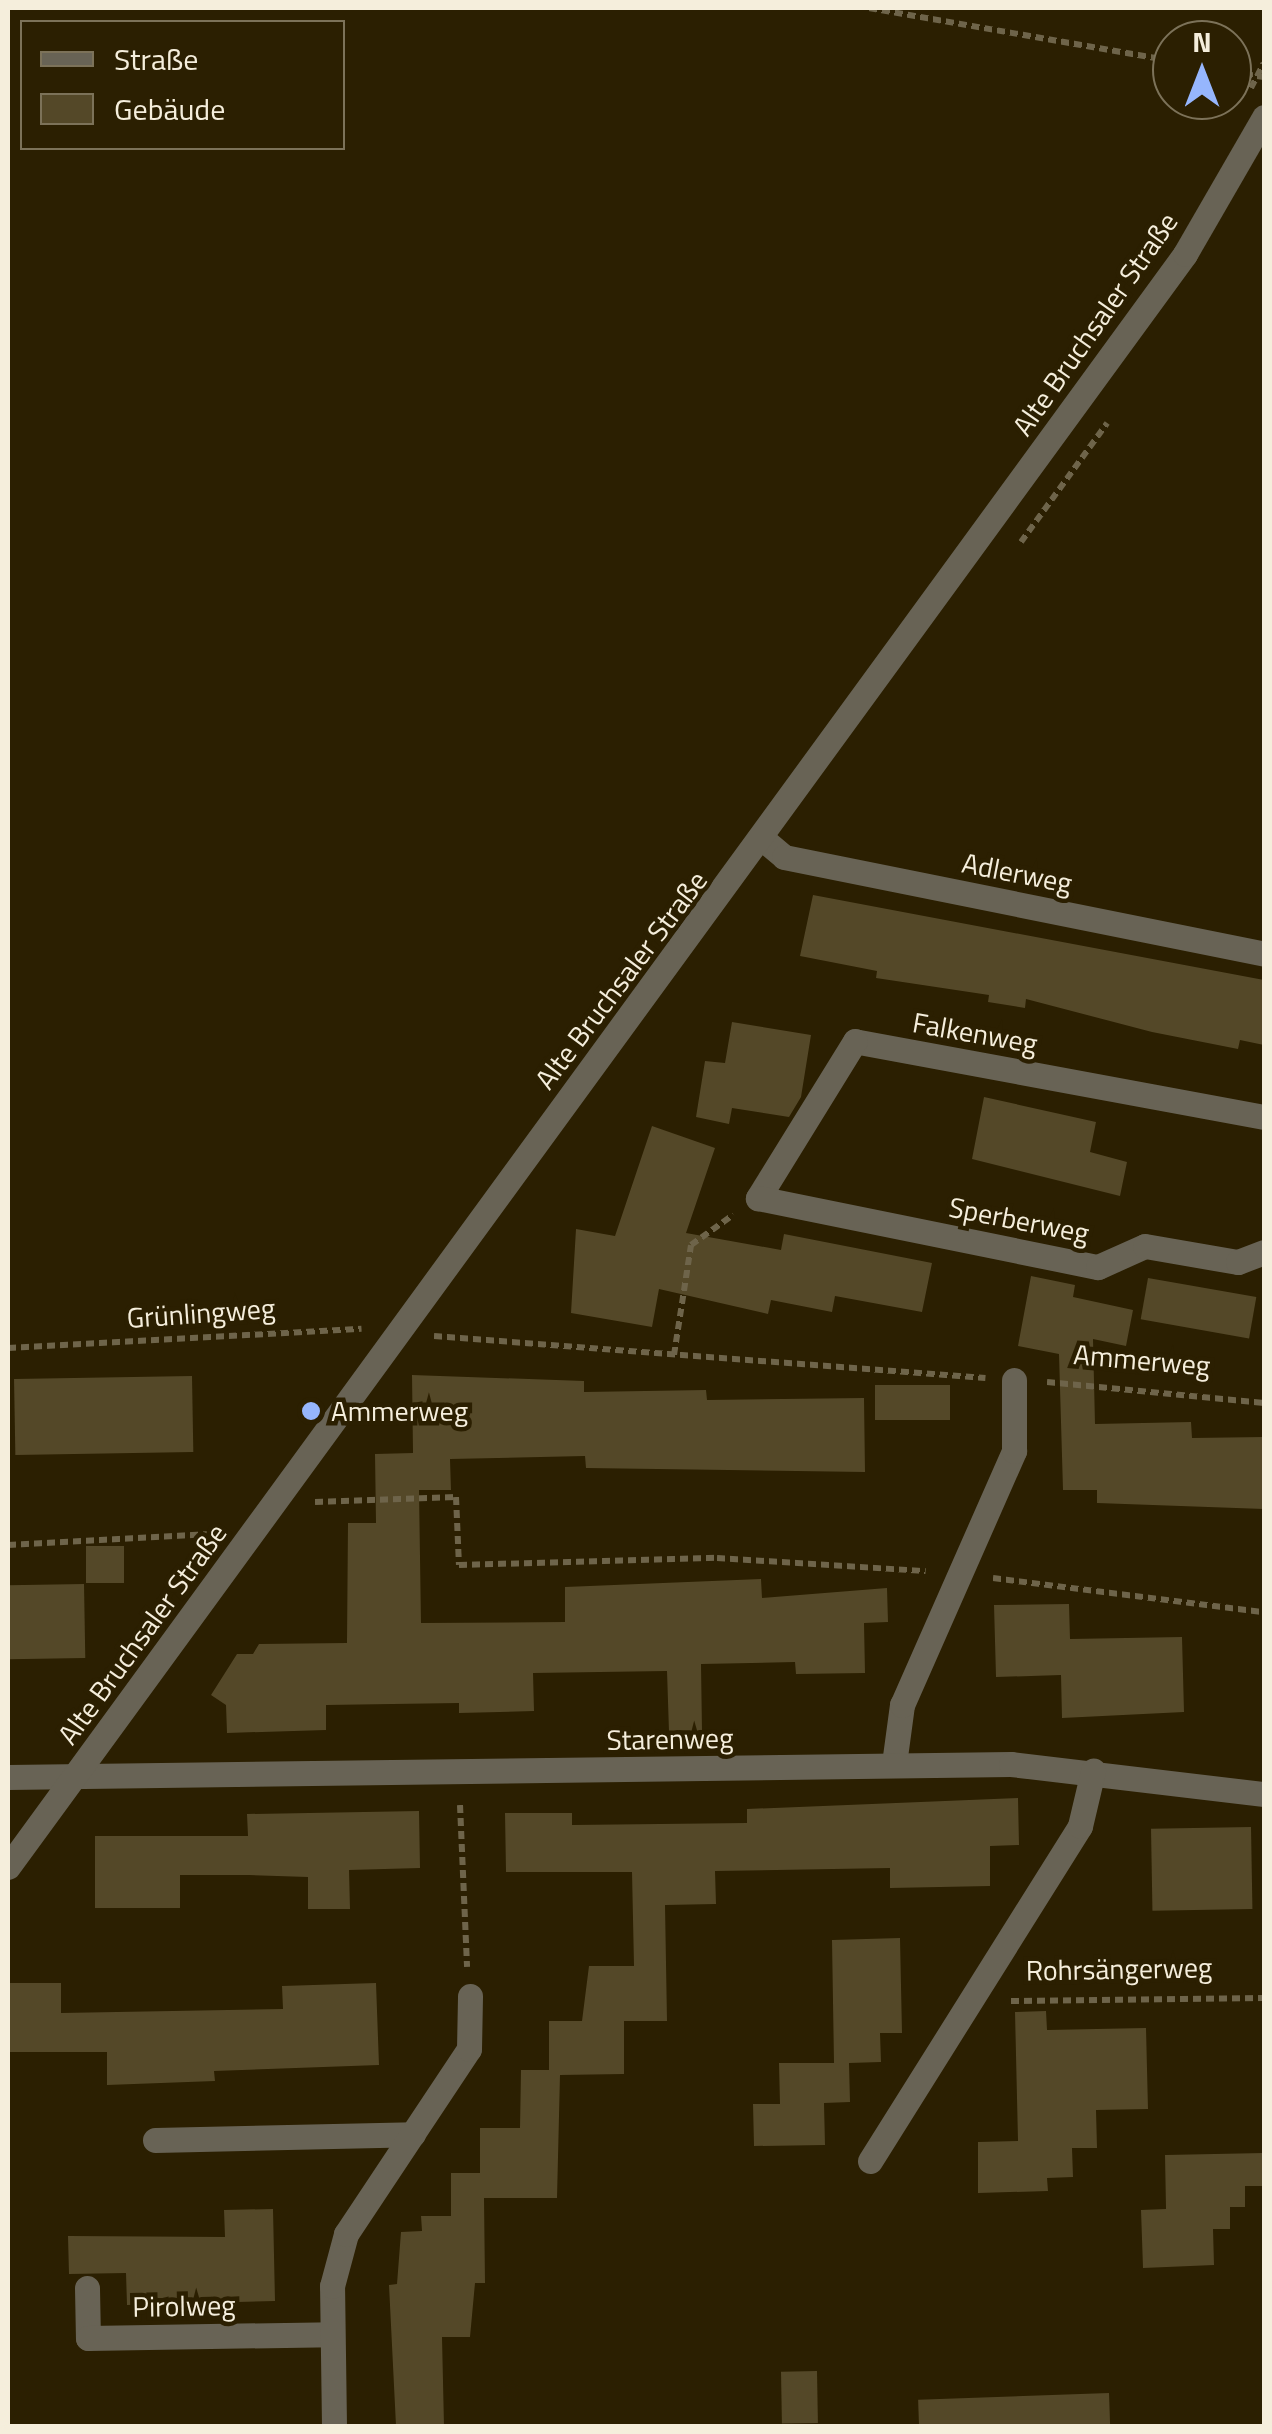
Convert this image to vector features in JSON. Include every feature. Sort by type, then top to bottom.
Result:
[{"type":"street","name":"Alte Bruchsaler Straße","points":[[8,1867],[397,1332],[764,840],[1186,254],[1264,117]]},
{"type":"street","name":"Adlerweg","points":[[764,840],[784,857],[1264,954]]},
{"type":"street","name":"Falkenweg","points":[[758,1198],[855,1041],[1264,1117]]},
{"type":"street","name":"Sperberweg","points":[[758,1198],[1098,1267],[1145,1246],[1238,1262],[1264,1252]]},
{"type":"street","points":[[894,1764],[902,1705],[1014,1451],[1014,1380]]},
{"type":"street","name":"Starenweg","points":[[8,1777],[460,1774],[894,1764],[1092,1771],[1264,1794]]},
{"type":"street","name":"Rohrsängerweg","points":[[870,2161],[974,2001],[1080,1826],[1092,1771]]},
{"type":"street","points":[[334,2426],[332,2286],[346,2234],[469,2049],[470,1996]]},
{"type":"street","points":[[155,2140],[413,2134]]},
{"type":"street","name":"Pirolweg","points":[[88,2288],[88,2338],[332,2334]]},
{"type":"path","points":[[868,8],[1152,58]]},
{"type":"path","points":[[674,1356],[691,1245],[758,1198]]},
{"type":"path","name":"Grünlingweg","points":[[8,1348],[334,1326],[397,1332]]},
{"type":"path","name":"Ammerweg","points":[[397,1332],[1264,1403]]},
{"type":"path","points":[[273,1504],[456,1496],[459,1565],[717,1558],[958,1574],[1264,1612]]},
{"type":"path","points":[[8,1545],[253,1531]]},
{"type":"path","points":[[460,1774],[470,1996]]},
{"type":"path","name":"Rohrsängerweg","points":[[974,2001],[1264,1998]]},
{"type":"building","points":[[813,895],[1264,980],[1264,1045],[1240,1040],[1238,1049],[1152,1032],[1026,999],[1025,1008],[988,1002],[989,995],[876,978],[877,971],[800,956]]},
{"type":"building","points":[[732,1022],[811,1035],[801,1097],[789,1117],[732,1108],[729,1124],[696,1117],[705,1061],[725,1063]]},
{"type":"building","points":[[984,1097],[1096,1122],[1090,1152],[1127,1162],[1120,1196],[972,1159]]},
{"type":"building","points":[[652,1126],[715,1148],[686,1233],[781,1250],[784,1234],[932,1263],[922,1312],[835,1296],[832,1312],[771,1300],[768,1314],[659,1289],[652,1327],[571,1313],[576,1229],[615,1236]]},
{"type":"building","points":[[1031,1276],[1075,1285],[1073,1297],[1133,1310],[1126,1346],[1093,1339],[1095,1424],[1191,1422],[1192,1438],[1264,1437],[1264,1509],[1097,1503],[1097,1490],[1063,1490],[1059,1354],[1018,1346]]},
{"type":"building","points":[[1148,1278],[1256,1297],[1249,1338],[1141,1319]]},
{"type":"building","points":[[412,1375],[584,1381],[584,1392],[706,1390],[707,1400],[864,1398],[865,1472],[586,1468],[585,1456],[450,1459],[451,1490],[419,1490],[421,1623],[565,1622],[565,1587],[761,1579],[762,1598],[887,1588],[888,1622],[864,1623],[865,1673],[796,1674],[795,1662],[701,1664],[702,1731],[669,1732],[667,1671],[533,1673],[534,1711],[459,1713],[459,1703],[326,1705],[326,1730],[227,1733],[226,1705],[211,1695],[237,1654],[253,1654],[259,1644],[347,1643],[348,1523],[376,1523],[375,1454],[413,1453]]},
{"type":"building","points":[[192,1376],[193,1452],[15,1455],[14,1379]]},
{"type":"building","points":[[875,1385],[950,1385],[950,1420],[875,1420]]},
{"type":"building","points":[[86,1546],[124,1546],[124,1583],[86,1583]]},
{"type":"building","points":[[84,1584],[85,1658],[9,1659],[8,1585]]},
{"type":"building","points":[[1069,1604],[1070,1639],[1182,1637],[1184,1712],[1062,1718],[1061,1675],[996,1677],[994,1605]]},
{"type":"building","points":[[1018,1798],[1019,1845],[990,1846],[990,1886],[890,1888],[890,1868],[715,1871],[716,1904],[665,1905],[667,2021],[624,2021],[624,2074],[560,2075],[557,2198],[484,2198],[485,2283],[475,2283],[470,2337],[442,2337],[444,2426],[396,2426],[389,2285],[397,2284],[401,2232],[422,2231],[421,2216],[451,2216],[451,2173],[480,2173],[480,2128],[520,2128],[521,2070],[549,2070],[549,2021],[582,2021],[589,1966],[634,1966],[632,1872],[506,1872],[505,1813],[572,1813],[572,1825],[747,1823],[747,1809]]},
{"type":"building","points":[[419,1811],[420,1868],[349,1870],[350,1909],[308,1909],[308,1877],[249,1875],[180,1875],[180,1908],[95,1908],[95,1836],[248,1836],[247,1814]]},
{"type":"building","points":[[1251,1827],[1252,1909],[1152,1911],[1151,1829]]},
{"type":"building","points":[[900,1938],[902,2033],[880,2033],[881,2062],[849,2063],[850,2102],[824,2103],[825,2145],[754,2146],[753,2104],[780,2104],[779,2063],[834,2063],[832,1940]]},
{"type":"building","points":[[8,1983],[61,1983],[61,2013],[283,2009],[282,1986],[376,1983],[379,2065],[214,2071],[215,2081],[107,2085],[107,2052],[8,2052]]},
{"type":"building","points":[[1046,2011],[1047,2030],[1146,2028],[1148,2109],[1096,2110],[1097,2148],[1072,2148],[1073,2177],[1047,2178],[1048,2191],[978,2193],[978,2142],[1018,2141],[1015,2012]]},
{"type":"building","points":[[1264,2153],[1264,2186],[1245,2186],[1245,2207],[1230,2207],[1230,2229],[1213,2229],[1214,2265],[1143,2268],[1141,2210],[1166,2209],[1165,2155]]},
{"type":"building","points":[[273,2209],[275,2301],[127,2305],[126,2273],[69,2274],[68,2236],[225,2237],[224,2210]]},
{"type":"building","points":[[817,2371],[818,2423],[782,2424],[781,2372]]},
{"type":"building","points":[[1109,2393],[1110,2426],[919,2426],[918,2400]]},
{"type":"place","name":"Ammerweg","points":[[311,1411]]}]
